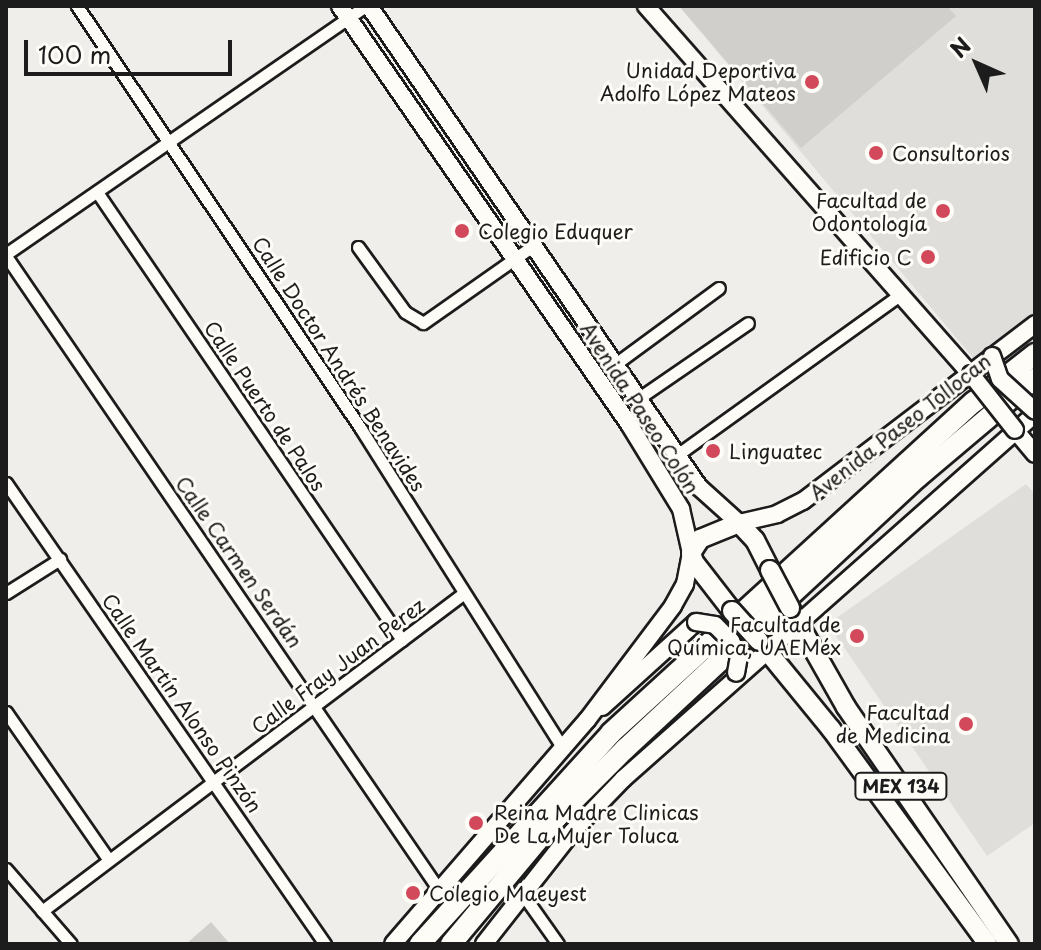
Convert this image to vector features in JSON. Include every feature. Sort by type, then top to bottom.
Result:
[{"type":"highway","name":"Avenida Paseo Tollocan","points":[[420,944],[611,733],[974,402],[1035,354]]},
{"type":"highway","points":[[451,944],[558,816],[625,749],[918,477],[1035,378]]},
{"type":"main road","name":"Avenida Paseo Colón","points":[[368,6],[677,455],[715,506],[739,523],[755,540],[846,707],[1009,944]]},
{"type":"main road","points":[[646,6],[898,296],[971,374],[1035,454]]},
{"type":"main road","name":"Avenida Paseo Colón","points":[[344,12],[660,475],[681,509],[691,553],[732,611],[831,729],[988,944]]},
{"type":"main road","points":[[458,177],[476,164]]},
{"type":"main road","name":"Avenida Paseo Tollocan","points":[[691,553],[709,532],[777,514],[803,501],[1035,324]]},
{"type":"main road","points":[[484,944],[572,832],[623,779],[795,616],[1035,412],[1000,379],[992,356]]},
{"type":"main road","points":[[587,720],[673,606],[685,584],[691,553]]},
{"type":"main road","points":[[393,944],[587,720],[696,622],[715,625],[731,641],[739,656],[736,673],[645,750],[623,779]]},
{"type":"street","name":"Calle Doctor Andrés Benavides","points":[[77,6],[170,140],[562,747]]},
{"type":"street","points":[[6,255],[344,12],[368,6]]},
{"type":"street","name":"Calle Puerto de Palos","points":[[97,192],[402,640]]},
{"type":"street","points":[[358,247],[405,312],[418,321],[429,321],[534,245]]},
{"type":"street","name":"Calle Carmen Serdán","points":[[6,255],[317,705],[439,890]]},
{"type":"street","points":[[614,365],[719,288]]},
{"type":"street","points":[[677,455],[898,296]]},
{"type":"street","points":[[639,398],[748,323]]},
{"type":"street","name":"Calle Martín Alonso Pinzón","points":[[6,483],[325,944]]},
{"type":"street","points":[[6,593],[60,559]]},
{"type":"street","name":"Calle Fray Juan Perez","points":[[42,911],[464,593]]},
{"type":"street","points":[[6,712],[109,860]]},
{"type":"street","points":[[6,869],[71,944]]},
{"type":"street","points":[[524,896],[558,944]]},
{"type":"shaded area","name":"Facultad de Odontología","points":[[679,6],[1035,6],[1035,312],[973,358]]},
{"type":"shaded area","name":"Unidad Deportiva Adolfo López Mateos","points":[[679,6],[947,6],[956,16],[801,148]]},
{"type":"shaded area","name":"Facultad de Medicina","points":[[1026,484],[1035,494],[1035,823],[987,856],[828,624]]},
{"type":"shaded area","points":[[211,922],[230,944],[186,944]]},
{"type":"place","name":"Unidad Deportiva Adolfo López Mateos","points":[[812,82]]},
{"type":"place","name":"Consultorios","points":[[876,153]]},
{"type":"place","name":"Facultad de Odontología","points":[[943,211]]},
{"type":"place","name":"Colegio Eduquer","points":[[462,231]]},
{"type":"place","name":"Edificio C","points":[[928,257]]},
{"type":"place","name":"Linguatec","points":[[713,451]]},
{"type":"place","name":"Facultad de Química, UAEMéx","points":[[857,636]]},
{"type":"place","name":"Facultad de Medicina","points":[[966,724]]},
{"type":"place","name":"Reina Madre Clinicas De La Mujer Toluca","points":[[476,823]]},
{"type":"place","name":"Colegio Maeyest","points":[[413,893]]}]
